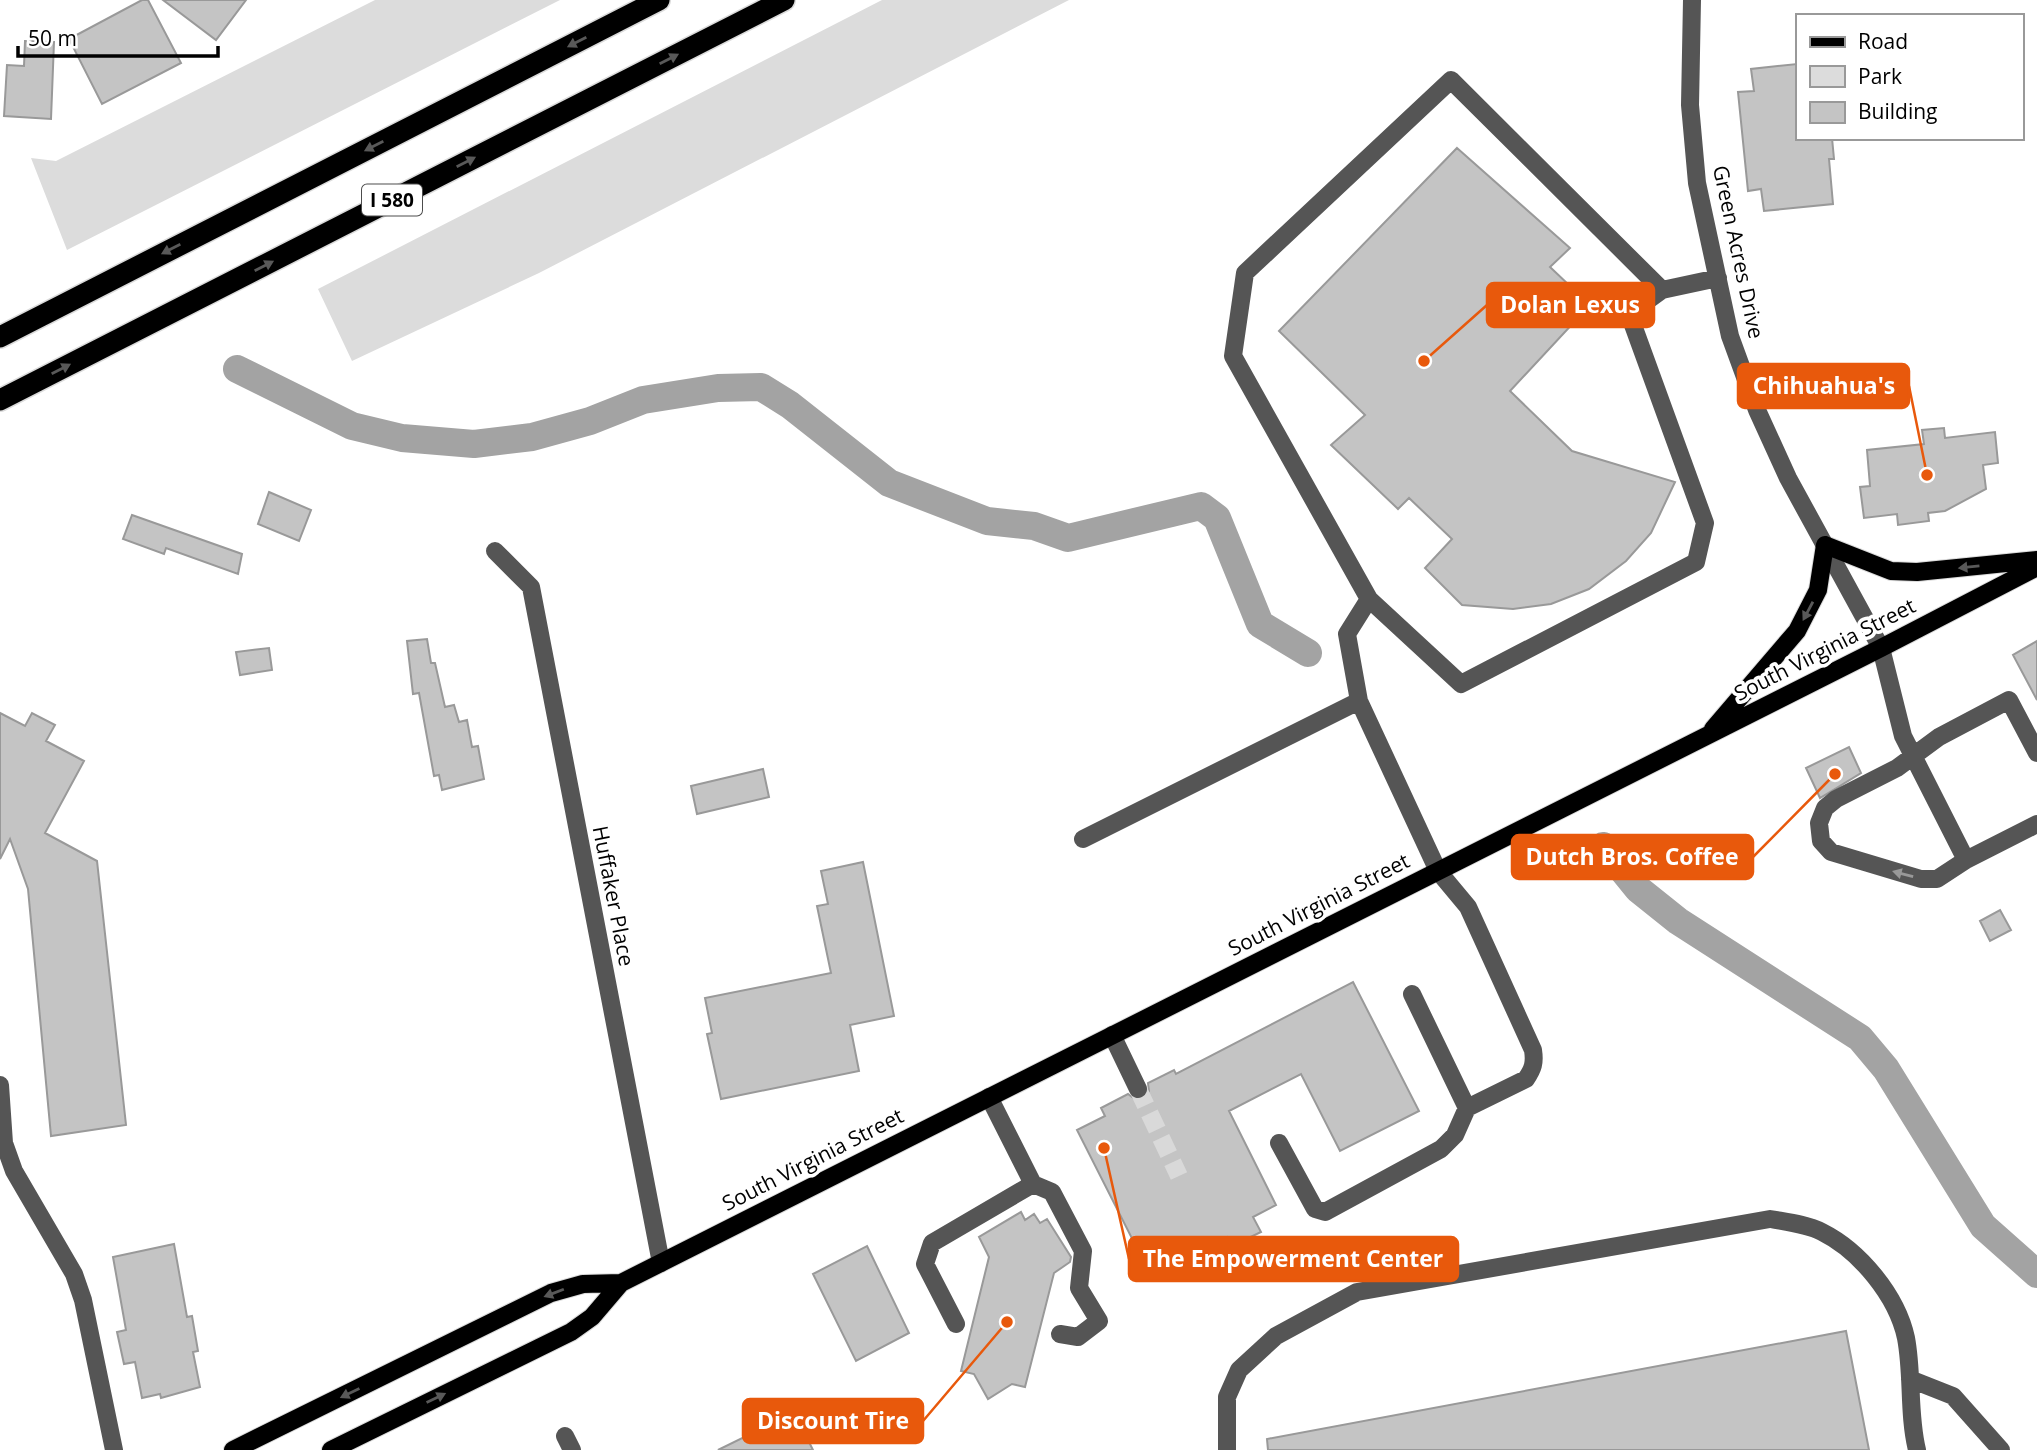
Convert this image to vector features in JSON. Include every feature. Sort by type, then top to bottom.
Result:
[{"type":"highway","name":"I 580","points":[[0,337],[659,0]]},
{"type":"highway","name":"I 580","points":[[0,400],[784,0]]},
{"type":"main road","points":[[1706,736],[1797,631],[1818,590],[1825,545],[1891,571],[1917,572],[2037,559]]},
{"type":"main road","name":"South Virginia Street","points":[[331,1450],[571,1332],[592,1317],[621,1283],[2037,567]]},
{"type":"main road","name":"South Virginia Street","points":[[233,1450],[551,1293],[583,1283],[621,1283]]},
{"type":"street","name":"Green Acres Drive","points":[[1692,0],[1690,105],[1697,183],[1730,336],[1757,410],[1788,478],[1881,648],[1903,736],[1966,860]]},
{"type":"street","points":[[1662,290],[1451,80],[1245,273],[1233,356],[1369,599],[1461,684],[1696,562],[1705,523],[1629,314],[1662,290],[1718,278]]},
{"type":"street","name":"Huffaker Place","points":[[495,551],[531,587],[661,1263]]},
{"type":"street","points":[[1279,1143],[1315,1209],[1325,1212],[1441,1149],[1455,1135],[1466,1108],[1526,1079],[1535,1064],[1468,907],[1438,871],[1359,701],[1347,634],[1369,599]]},
{"type":"street","points":[[2037,753],[2009,700],[1939,737],[1915,756],[1825,808],[1819,823],[1821,841],[1831,852],[1921,879],[1937,878],[2037,824]]},
{"type":"street","points":[[1083,839],[1359,701]]},
{"type":"street","points":[[1412,994],[1466,1108]]},
{"type":"street","points":[[1112,1035],[1138,1089]]},
{"type":"street","points":[[0,1085],[5,1143],[14,1171],[74,1274],[83,1300],[114,1450]]},
{"type":"street","points":[[989,1097],[1033,1184],[1052,1192],[1083,1251],[1079,1288],[1099,1321],[1078,1337],[1060,1334]]},
{"type":"street","points":[[956,1324],[925,1264],[932,1243],[1033,1184]]},
{"type":"street","points":[[1227,1450],[1227,1397],[1238,1370],[1276,1336],[1357,1292],[1770,1219],[1821,1231],[1866,1265],[1897,1312],[1905,1338],[1917,1450]]},
{"type":"street","points":[[1910,1379],[1953,1396],[2001,1450]]},
{"type":"green space","points":[[375,0],[560,0],[67,250],[31,158],[56,161]]},
{"type":"green space","points":[[882,0],[1069,0],[539,273],[352,361],[318,289]]},
{"type":"building","points":[[142,0],[148,0],[181,63],[102,104],[69,39]]},
{"type":"building","points":[[163,0],[246,0],[216,40]]},
{"type":"building","points":[[25,41],[54,42],[51,119],[4,116],[7,65],[24,66]]},
{"type":"building","points":[[1796,64],[1796,140],[1832,140],[1834,159],[1829,159],[1833,204],[1764,211],[1761,189],[1748,191],[1738,92],[1754,91],[1751,69]]},
{"type":"building","points":[[1457,148],[1570,248],[1550,267],[1590,305],[1510,391],[1572,451],[1675,482],[1651,533],[1626,561],[1589,589],[1551,604],[1513,609],[1462,605],[1425,568],[1452,539],[1409,498],[1398,509],[1331,445],[1365,415],[1279,331]]},
{"type":"building","points":[[1944,428],[1945,438],[1995,432],[1998,463],[1983,465],[1986,489],[1945,511],[1928,513],[1929,521],[1898,525],[1897,514],[1864,518],[1860,487],[1870,486],[1867,450],[1924,444],[1922,430]]},
{"type":"building","points":[[269,492],[311,510],[299,541],[258,524]]},
{"type":"building","points":[[132,515],[242,554],[238,574],[166,548],[164,554],[123,539]]},
{"type":"building","points":[[427,639],[431,663],[435,663],[445,707],[454,705],[459,722],[467,720],[472,747],[478,746],[484,779],[442,790],[439,775],[434,776],[419,693],[413,694],[407,641]]},
{"type":"building","points":[[2037,641],[2037,700],[2013,655]]},
{"type":"building","points":[[269,648],[272,670],[240,675],[236,652]]},
{"type":"building","points":[[0,713],[25,726],[32,713],[55,725],[46,741],[84,761],[45,833],[97,861],[126,1125],[51,1136],[28,889],[10,839],[0,859]]},
{"type":"building","points":[[1849,747],[1861,773],[1820,798],[1806,768]]},
{"type":"building","points":[[763,769],[769,797],[697,814],[691,786]]},
{"type":"building","points":[[863,862],[894,1016],[850,1025],[859,1071],[721,1099],[707,1034],[712,1033],[705,998],[831,973],[817,906],[828,904],[821,871]]},
{"type":"building","points":[[2000,910],[2011,930],[1990,941],[1980,921]]},
{"type":"building","points":[[1353,982],[1419,1111],[1340,1151],[1301,1074],[1229,1111],[1276,1205],[1253,1217],[1261,1232],[1232,1246],[1227,1237],[1177,1262],[1175,1259],[1149,1272],[1077,1130],[1105,1116],[1101,1108],[1128,1094],[1136,1100],[1144,1099],[1149,1091],[1148,1083],[1174,1070],[1176,1074]]},
{"type":"building","points":[[1021,1212],[1025,1220],[1034,1214],[1040,1223],[1047,1219],[1071,1257],[1070,1262],[1054,1273],[1025,1387],[1012,1384],[988,1399],[974,1374],[961,1371],[989,1257],[979,1237]]},
{"type":"building","points":[[174,1244],[187,1317],[192,1316],[198,1351],[193,1352],[200,1387],[161,1398],[160,1394],[142,1398],[135,1362],[124,1364],[117,1332],[126,1330],[113,1257]]},
{"type":"building","points":[[867,1246],[909,1333],[856,1361],[813,1274]]},
{"type":"building","points":[[1846,1331],[1869,1450],[1268,1450],[1267,1439]]},
{"type":"building","points":[[794,1412],[813,1450],[718,1450],[767,1426]]},
{"type":"waterway","points":[[237,369],[352,426],[402,438],[474,444],[532,437],[590,421],[643,400],[718,388],[761,387],[790,405],[889,483],[987,521],[1034,526],[1068,538],[1201,506],[1217,518],[1260,624],[1308,653]]},
{"type":"waterway","points":[[1603,846],[1638,889],[1678,921],[1860,1038],[1886,1069],[1983,1226],[2037,1274]]},
{"type":"tunnel","points":[[1138,1089],[1179,1176]]},
{"type":"place","name":"Dolan Lexus","points":[[1424,361]]},
{"type":"place","name":"Chihuahua's","points":[[1927,475]]},
{"type":"place","name":"Dutch Bros. Coffee","points":[[1835,774]]},
{"type":"place","name":"The Empowerment Center","points":[[1104,1148]]},
{"type":"place","name":"Discount Tire","points":[[1007,1322]]}]
